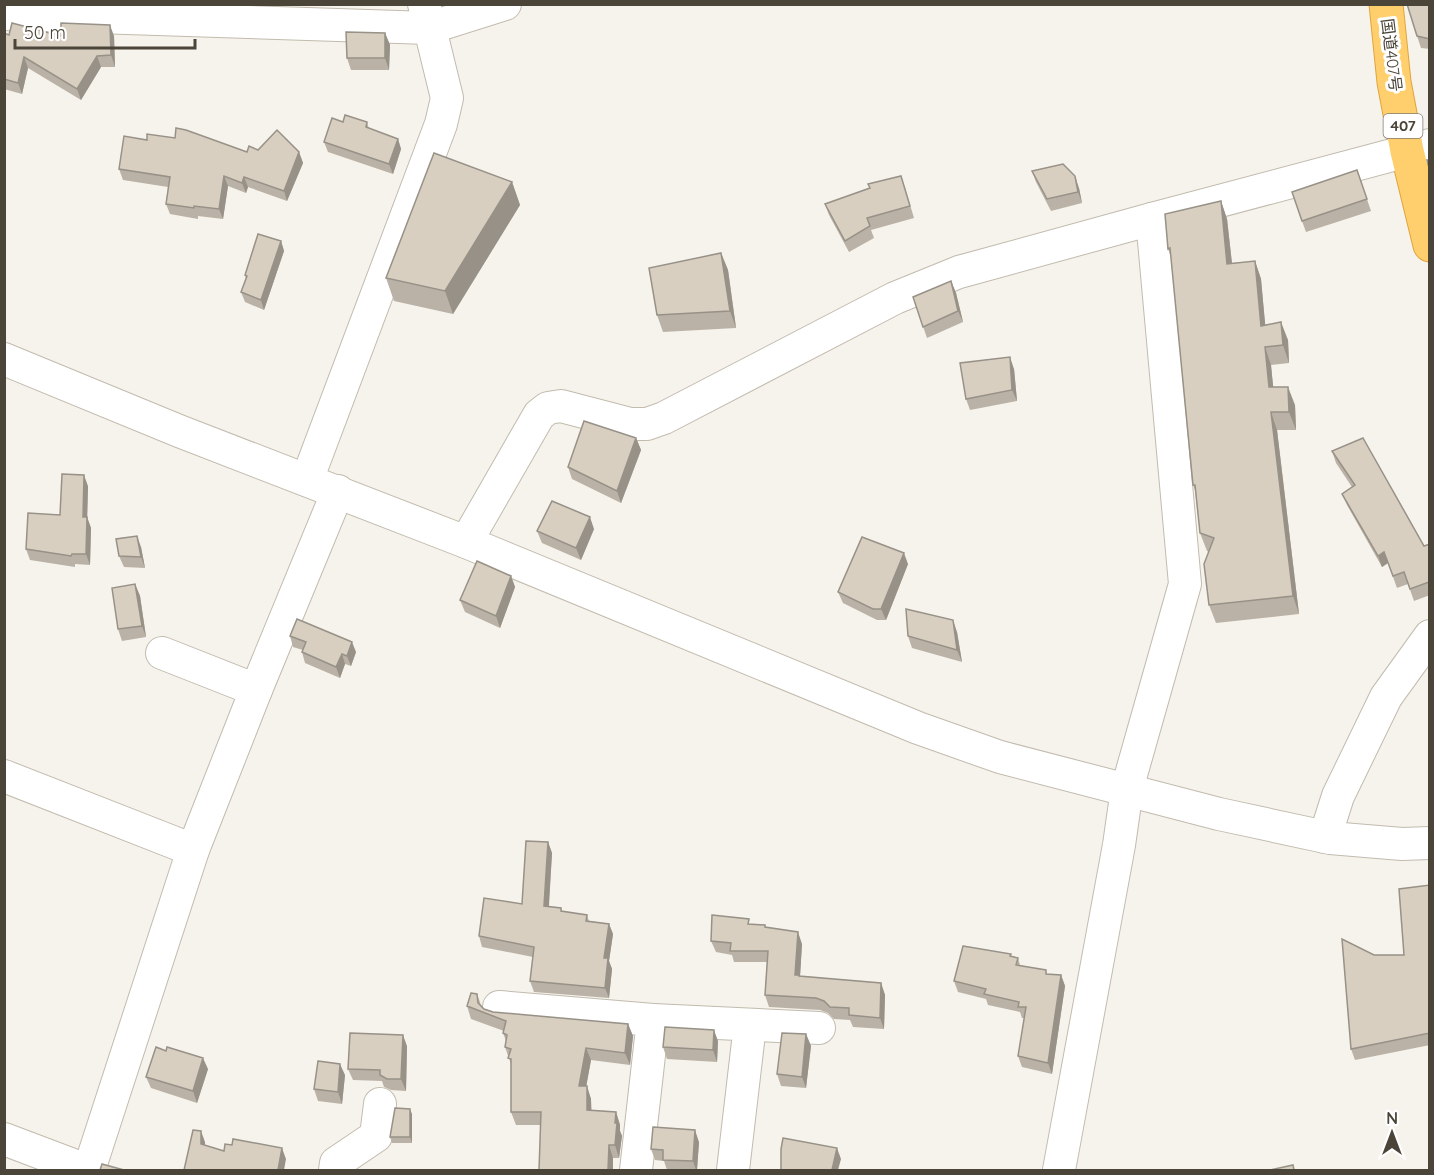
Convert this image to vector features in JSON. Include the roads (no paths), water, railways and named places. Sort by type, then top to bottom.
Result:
[{"type":"highway","name":"国道407号","points":[[1386,4],[1394,82],[1418,148],[1430,245]]},
{"type":"street","points":[[4,14],[427,16],[505,4]]},
{"type":"street","points":[[307,480],[441,124],[447,98],[427,16]]},
{"type":"street","points":[[466,542],[539,415],[548,408],[561,406],[630,424],[647,424],[663,418],[895,298],[959,272],[1418,148]]},
{"type":"street","points":[[1059,1170],[1119,845],[1127,789],[1185,584],[1152,219]]},
{"type":"street","points":[[4,359],[168,426],[466,542],[918,728],[1000,757],[1219,814],[1325,837],[1402,844],[1430,843]]},
{"type":"street","points":[[4,1139],[87,1170],[193,850],[338,491]]},
{"type":"street","points":[[1325,837],[1338,796],[1386,697],[1430,636]]},
{"type":"street","points":[[162,653],[256,690]]},
{"type":"street","points":[[4,776],[193,850]]},
{"type":"street","points":[[499,1007],[653,1020],[819,1028]]},
{"type":"street","points":[[636,1170],[653,1020]]},
{"type":"street","points":[[733,1170],[750,1024]]},
{"type":"street","points":[[335,1170],[336,1163],[376,1136],[380,1104]]}]
